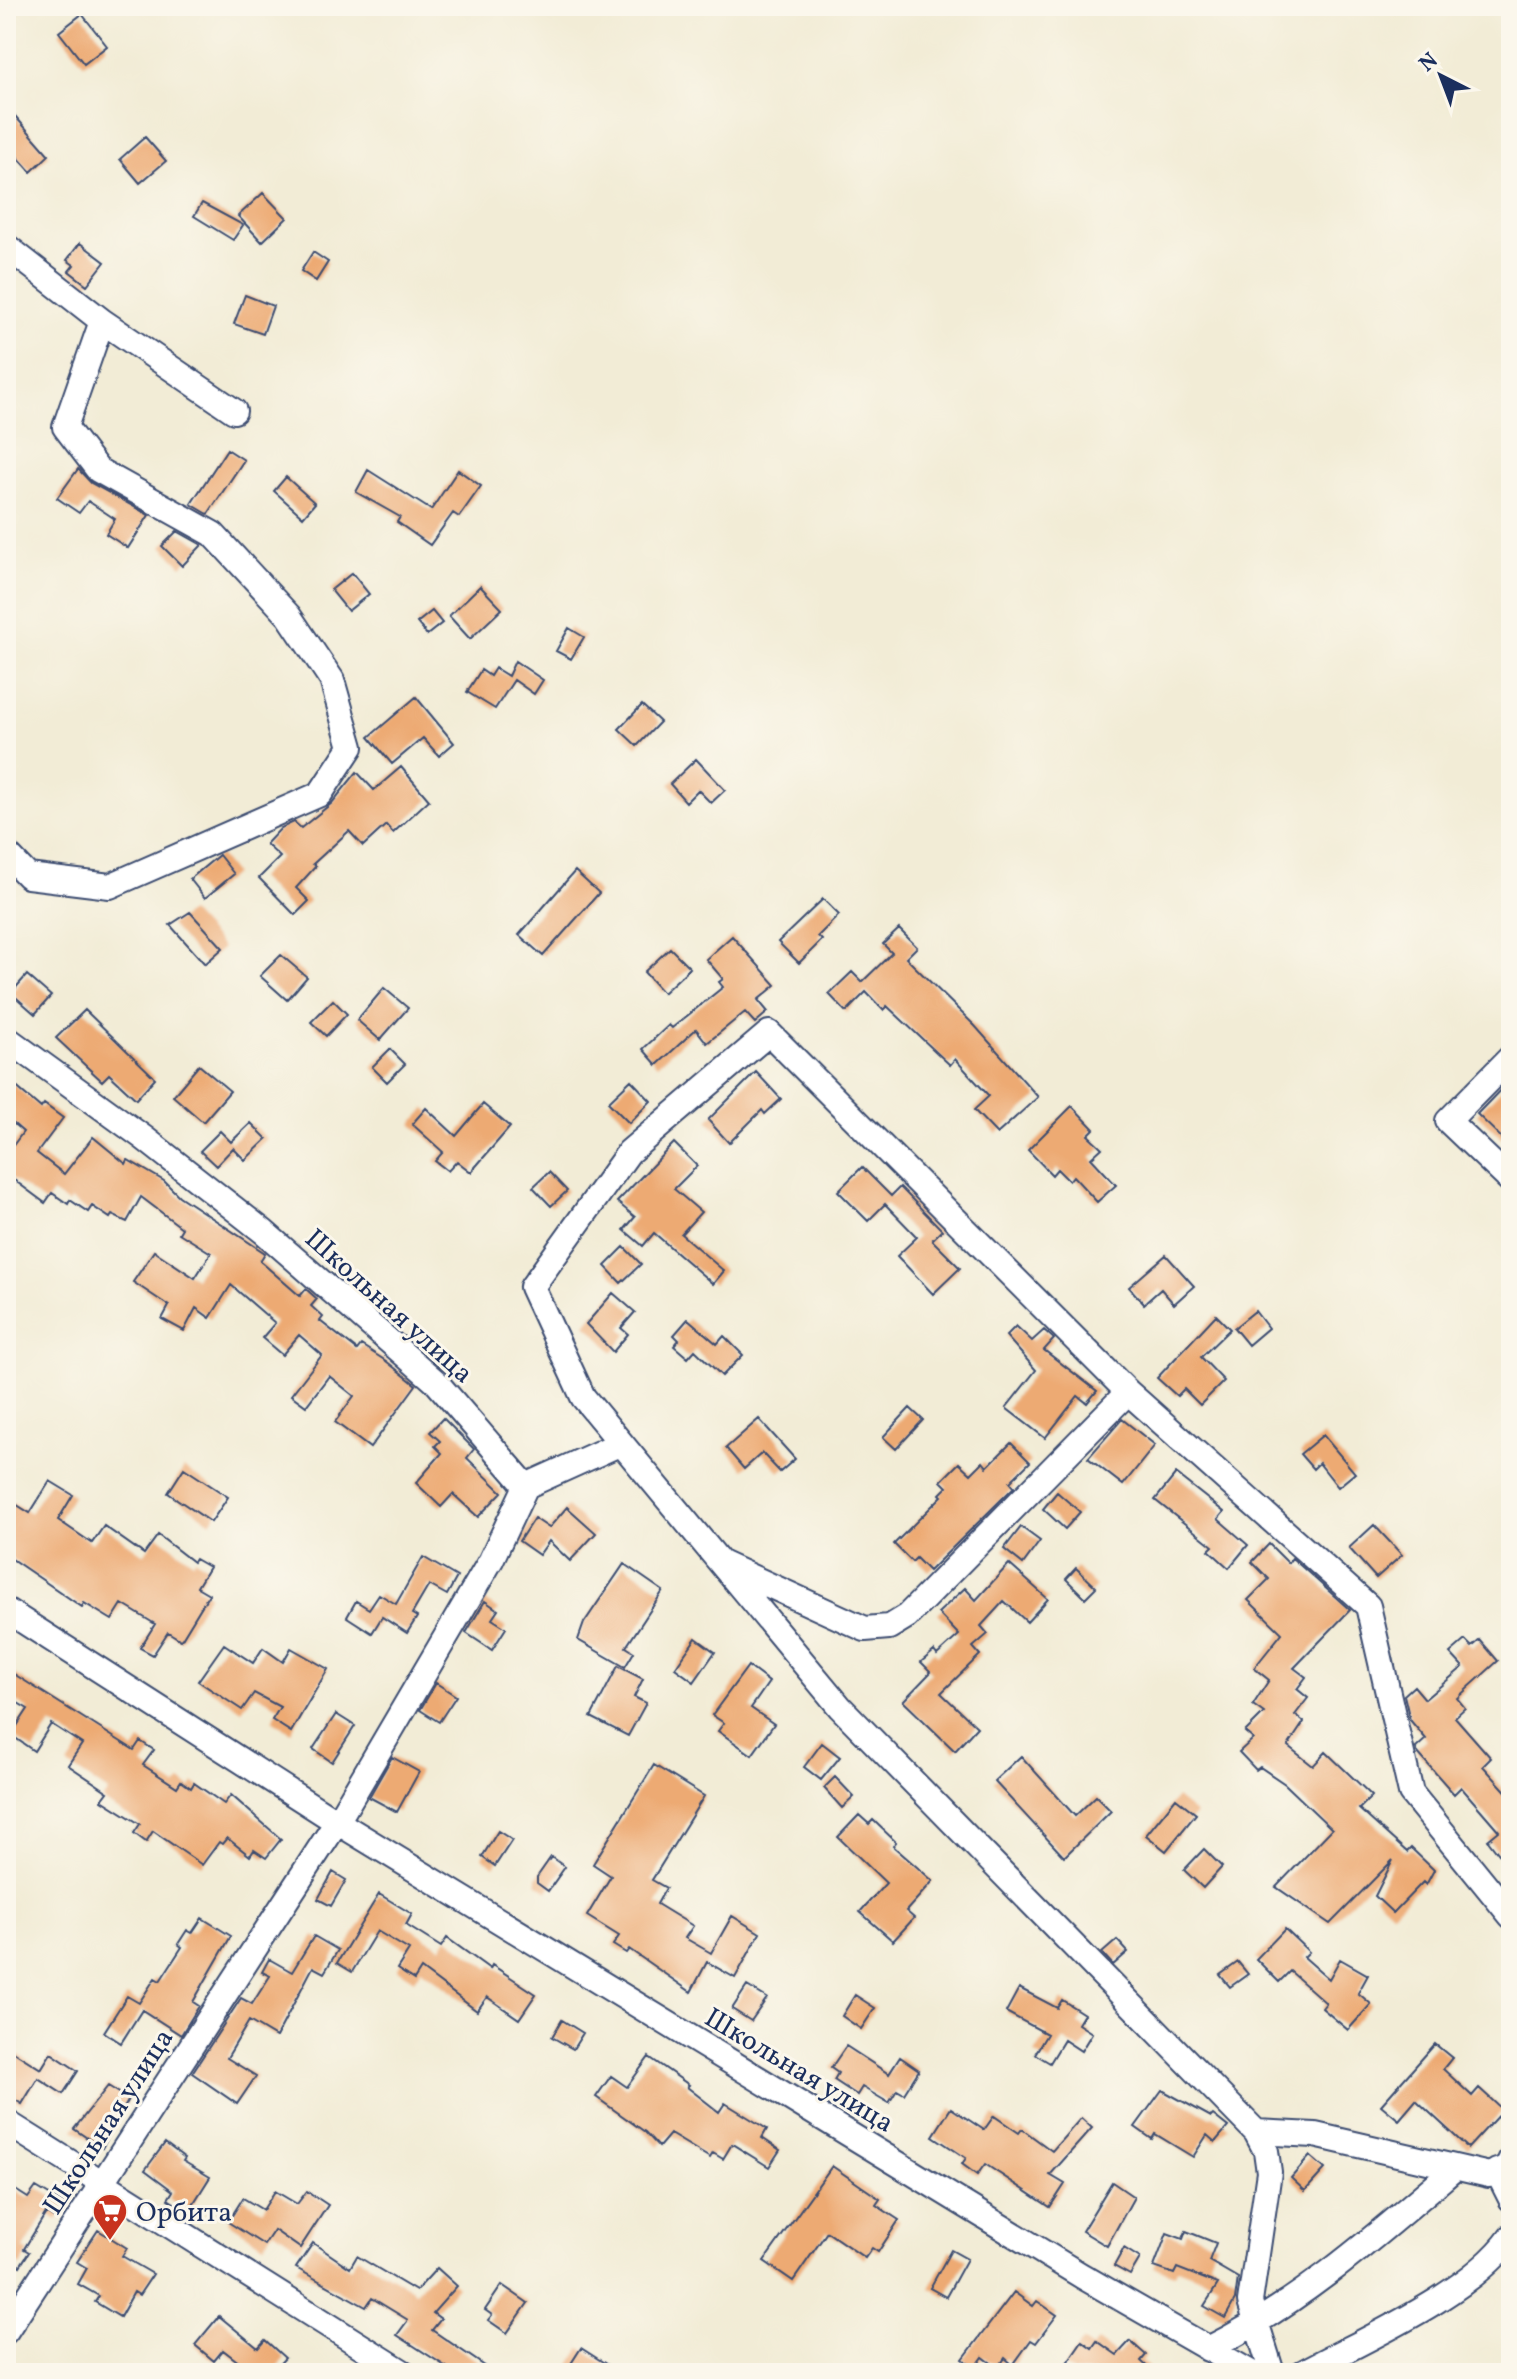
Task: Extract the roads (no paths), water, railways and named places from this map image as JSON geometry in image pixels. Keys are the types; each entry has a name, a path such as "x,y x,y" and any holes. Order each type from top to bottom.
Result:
{"street":[{"path":"6,246 102,321 234,411"},
{"path":"6,853 28,876 110,886 320,794 351,747 332,680 289,616 213,534 98,470 65,427 102,321"},
{"path":"1272,2373 1250,2302 1269,2172 1266,2151 1256,2132 840,1707 583,1397 532,1287 629,1152 769,1033 1128,1392 1368,1606 1411,1793 1511,1916"},
{"name":"Школьная улица","path":"6,1038 144,1138 264,1232 437,1383 526,1486 491,1560 337,1822 6,2331"},
{"path":"1511,1057 1448,1121 1511,1181"},
{"path":"718,1561 865,1629 889,1627 907,1616 1128,1392"},
{"path":"526,1486 619,1444"},
{"name":"Школьная улица","path":"6,1610 337,1822 1242,2368"},
{"path":"6,2122 404,2373"},
{"path":"1256,2132 1315,2135 1489,2175 1504,2165 1511,2199"},
{"path":"1208,2349 1257,2325 1383,2231 1455,2168"},
{"path":"1302,2373 1444,2294 1493,2258 1511,2237"}],"place":[{"name":"Орбита","path":"110,2242"}]}
